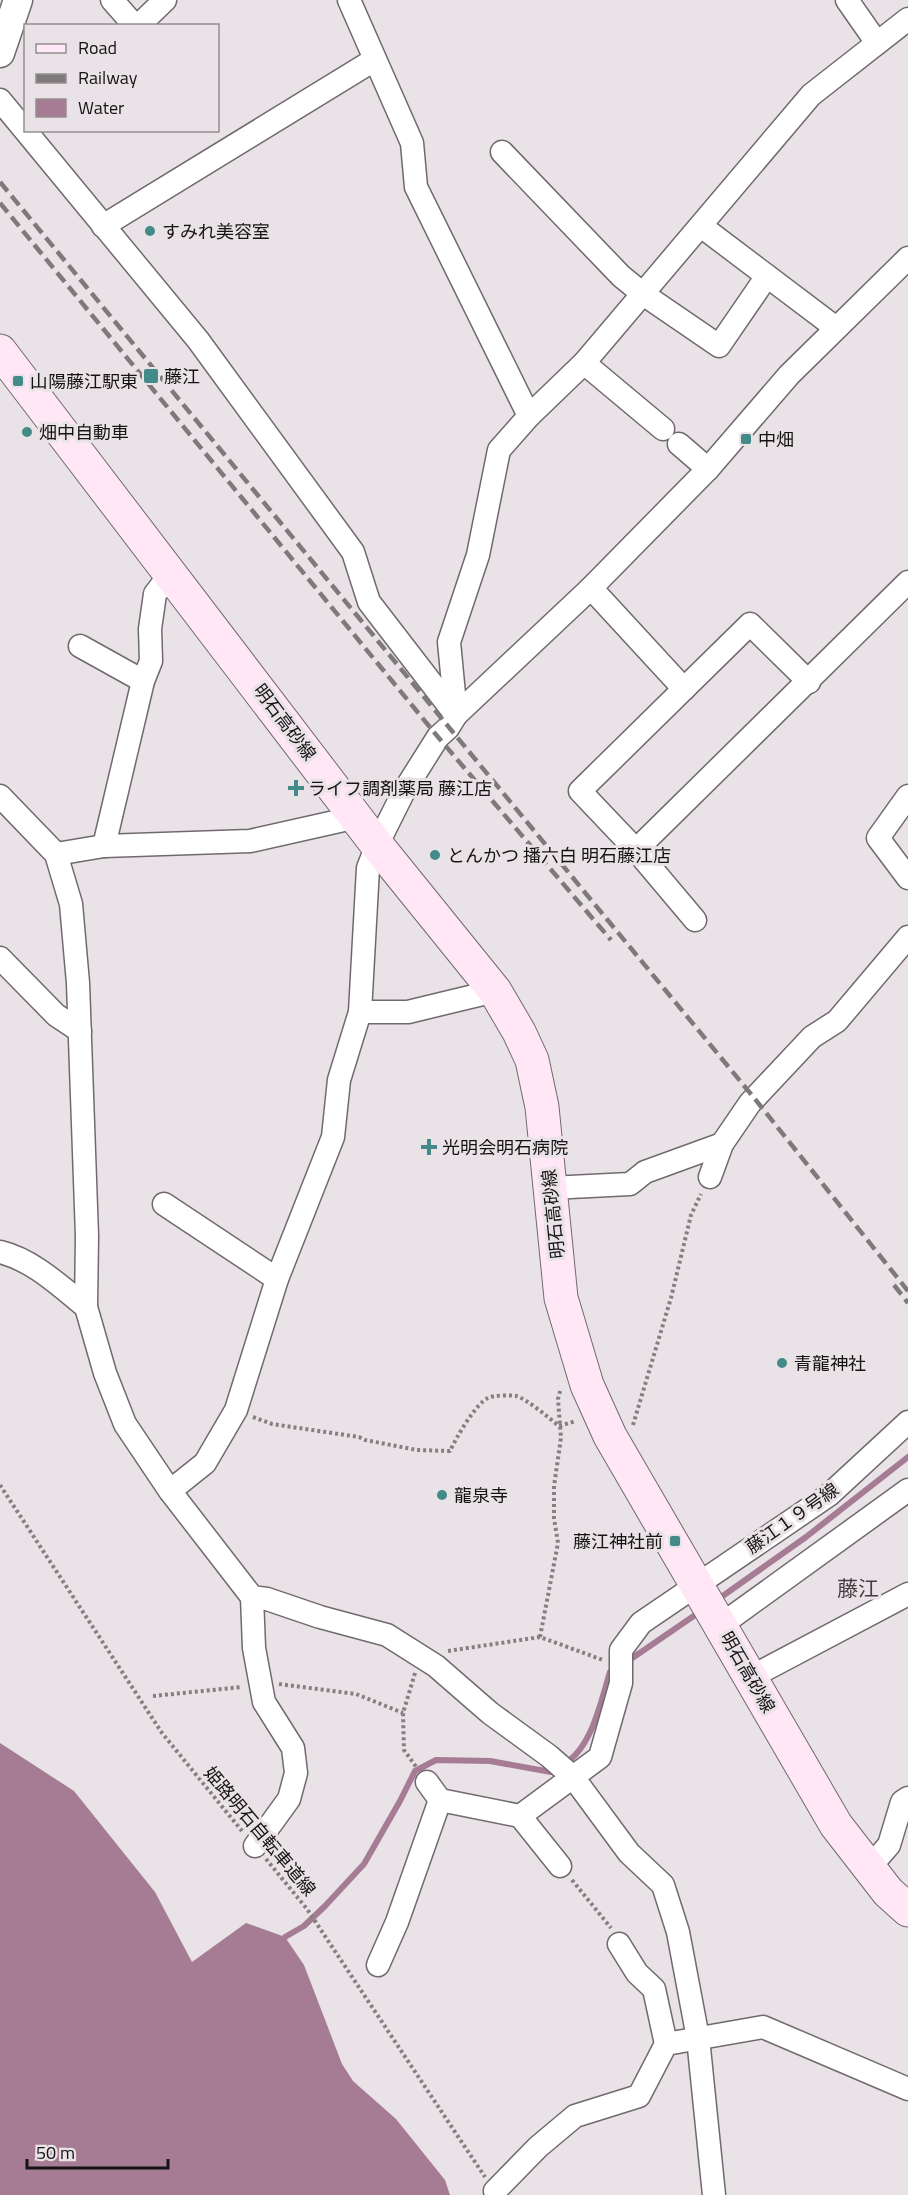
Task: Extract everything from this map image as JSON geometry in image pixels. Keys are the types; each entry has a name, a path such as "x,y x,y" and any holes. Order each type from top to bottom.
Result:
{"main road":[{"name":"明石高砂線","path":"0,351 357,817 376,845 495,991 519,1032 532,1060 542,1107 561,1298 587,1385 623,1458 836,1825 888,1892 908,1910"}],"street":[{"path":"0,53 18,0"},
{"path":"112,0 135,24"},
{"path":"139,24 165,0"},
{"path":"349,0 412,143 416,187 529,416"},
{"path":"847,0 877,43"},
{"path":"456,715 449,642 478,555 499,450 529,416 584,363 811,95 908,19"},
{"path":"103,226 374,60"},
{"path":"0,100 24,127"},
{"path":"28,132 198,340 353,552 369,602 456,715"},
{"path":"502,152 621,276 643,294 719,346 767,276"},
{"path":"701,226 836,328"},
{"path":"170,1491 205,1463 236,1410 276,1279 333,1137 339,1080 360,1012 368,868 376,845 404,791 438,737 448,728 456,715 591,588 708,469 789,375 908,258"},
{"path":"584,363 708,469"},
{"path":"104,846 143,681 151,661 150,629 155,594 171,573"},
{"path":"636,850 908,582"},
{"path":"591,588 684,689"},
{"path":"695,920 636,850 580,791 750,624 808,682"},
{"path":"80,646 143,681"},
{"path":"0,796 56,854 71,904 80,1031 87,1236 86,1307 105,1373 125,1424 170,1491 252,1598 254,1648 264,1702 293,1748 296,1773 289,1799 255,1846"},
{"path":"908,796 878,838 908,878"},
{"path":"56,854 104,846 250,841 357,817"},
{"path":"710,1177 722,1144 750,1103 812,1037 837,1021 908,937"},
{"path":"0,958 56,1015 80,1031"},
{"path":"360,1012 408,1012 495,991"},
{"path":"550,1188 630,1184 645,1172 722,1144"},
{"path":"164,1204 276,1279"},
{"path":"0,1252 18,1257 61,1286 86,1307"},
{"name":"藤江１９号線","path":"709,1605 908,1422"},
{"path":"520,1816 600,1757 621,1683 621,1650 641,1623 709,1605 908,1490"},
{"path":"751,1677 908,1594"},
{"path":"252,1598 267,1599 320,1617 387,1635 436,1666 490,1713 549,1756 573,1777 629,1853 663,1886 678,1932 698,2038 714,2195"},
{"path":"378,1965 397,1922 433,1791 520,1816 560,1866"},
{"path":"870,1869 889,1845 902,1802 908,1798"},
{"path":"495,2191 538,2147 575,2116 639,2096 666,2044 654,1989 637,1973 620,1944"},
{"path":"666,2044 763,2026 908,2090"}],"path":[{"path":"623,1458 671,1298 691,1215 710,1177"},
{"path":"540,1637 558,1544 554,1518 554,1486 561,1438 558,1399 562,1382 580,1362"},
{"path":"236,1410 272,1424 358,1437 417,1450 450,1451 459,1432 484,1401 490,1397 516,1396 559,1426"},
{"path":"559,1426 600,1413"},
{"name":"姫路明石自転車道線","path":"0,1485 162,1733 307,1909 495,2191"},
{"path":"404,1750 403,1713 420,1656 540,1637 606,1661 621,1657"},
{"path":"153,1696 281,1684 356,1694 403,1713"},
{"path":"560,1866 608,1924 620,1944"}],"water":[{"path":"0,1743 74,1791 155,1892 192,1962 246,1923 285,1937 304,1965 342,2064 353,2081 396,2119 445,2180 450,2195 0,2195"}],"waterway":[{"path":"717,1600 806,1537 908,1457"},
{"path":"628,1661 701,1611"},
{"path":"564,1764 574,1757 588,1736 599,1710 610,1672 614,1670"},
{"path":"285,1937 304,1926 364,1864 415,1771 436,1760 490,1761 551,1772 556,1769"}],"railway":[{"path":"0,182 755,1099 908,1291"},
{"path":"0,203 438,737 611,940"},
{"path":"894,1285 908,1303"}],"place":[{"name":"すみれ美容室","path":"150,231"},
{"name":"藤江","path":"151,376"},
{"name":"山陽藤江駅東","path":"18,381"},
{"name":"畑中自動車","path":"27,432"},
{"name":"中畑","path":"746,439"},
{"name":"ライフ調剤薬局 藤江店","path":"296,788"},
{"name":"とんかつ 播六白 明石藤江店","path":"435,855"},
{"name":"光明会明石病院","path":"429,1147"},
{"name":"青龍神社","path":"782,1363"},
{"name":"龍泉寺","path":"442,1495"},
{"name":"藤江神社前","path":"675,1541"}],"district":[{"name":"藤江","path":"858,1588"}]}
